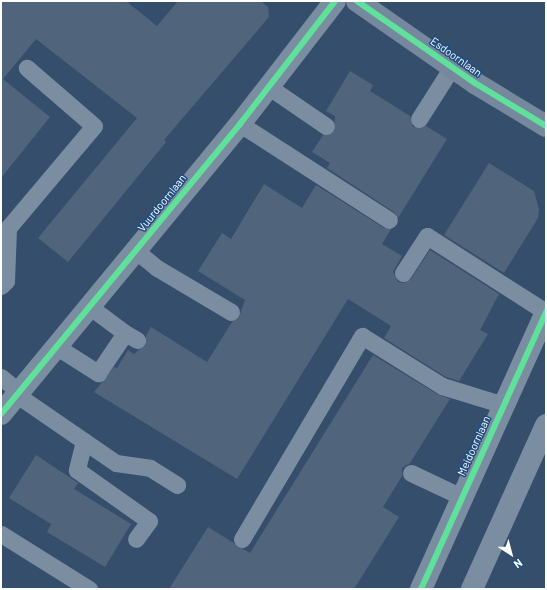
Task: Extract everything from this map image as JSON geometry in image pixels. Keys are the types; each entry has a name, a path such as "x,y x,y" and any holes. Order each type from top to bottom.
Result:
{"street":[{"name":"Vuurdoornlaan","path":"1,414 240,124 335,1"},
{"name":"Esdoornlaan","path":"357,1 452,67 546,126"},
{"name":"Meidoornlaan","path":"421,589 546,312"},
{"path":"472,589 546,424"}],"lane":[{"path":"419,119 452,67"},
{"path":"1,286 6,281 8,228 94,126 27,68"},
{"path":"269,87 326,126"},
{"path":"240,124 389,220"},
{"path":"403,273 427,236 546,312"},
{"path":"136,250 157,268 230,312"},
{"path":"57,347 98,373 131,336 90,307"},
{"path":"242,539 362,336 442,386 504,405"},
{"path":"1,377 18,394 116,463 150,468 177,485"},
{"path":"84,441 77,470 149,521 136,540"},
{"path":"411,473 462,497"},
{"path":"1,534 89,589"}],"building":[{"path":"1,1 126,1 157,26 178,1 261,1 268,7 269,17 164,140 166,142 68,262 38,238 137,118 36,39 3,79 50,117 1,178"},
{"path":"350,71 373,85 370,91 410,116 413,127 426,126 447,139 398,218 394,212 327,168 330,163 312,152 323,135 334,131 335,116 326,111"},
{"path":"489,163 534,191 539,209 538,218 504,273 444,235"},
{"path":"264,184 302,208 316,185 384,228 391,229 382,244 402,256 393,272 398,282 403,283 411,279 430,250 499,294 480,330 488,334 459,381 446,377 384,338 391,326 348,299 237,479 94,392 114,367 117,368 128,350 134,354 145,345 146,336 151,327 207,362 232,322 239,317 245,300 198,271 222,233 231,239"},
{"path":"373,355 437,394 450,399 410,463 402,468 402,476 383,507 399,517 354,589 169,589 208,527 250,553"},
{"path":"36,455 78,483 74,489 131,524 105,567 47,532 51,524 9,498"}],"cycle path":[{"path":"1,414 240,124 335,1"},
{"path":"357,1 475,83 546,126"},
{"path":"421,589 546,312"}]}
